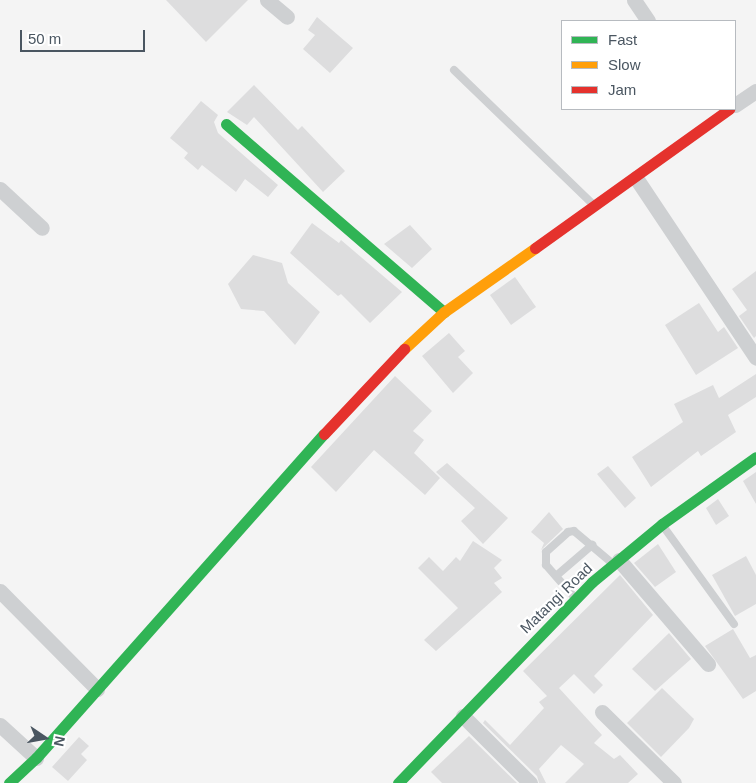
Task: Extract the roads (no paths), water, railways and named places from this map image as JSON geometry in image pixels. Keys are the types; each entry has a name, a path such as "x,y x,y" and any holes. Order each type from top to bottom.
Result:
{"street":[{"path":"266,0 287,16"},
{"path":"634,0 647,20"},
{"path":"736,104 756,91"},
{"path":"9,783 36,758 365,388 444,312 636,178 709,114 725,110"},
{"path":"226,124 444,312"},
{"path":"636,178 756,358"},
{"path":"0,189 42,228"},
{"name":"Matangi Road","path":"398,783 575,599 662,524 756,457"},
{"path":"616,562 708,664"},
{"path":"0,590 97,689"},
{"path":"602,712 674,783"},
{"path":"463,716 530,783"},
{"path":"0,725 36,758"}],"lane":[{"path":"454,70 596,206"},
{"path":"662,524 734,624"},
{"path":"575,599 544,558 568,532 578,533 616,562"},
{"path":"556,576 592,545"}]}
